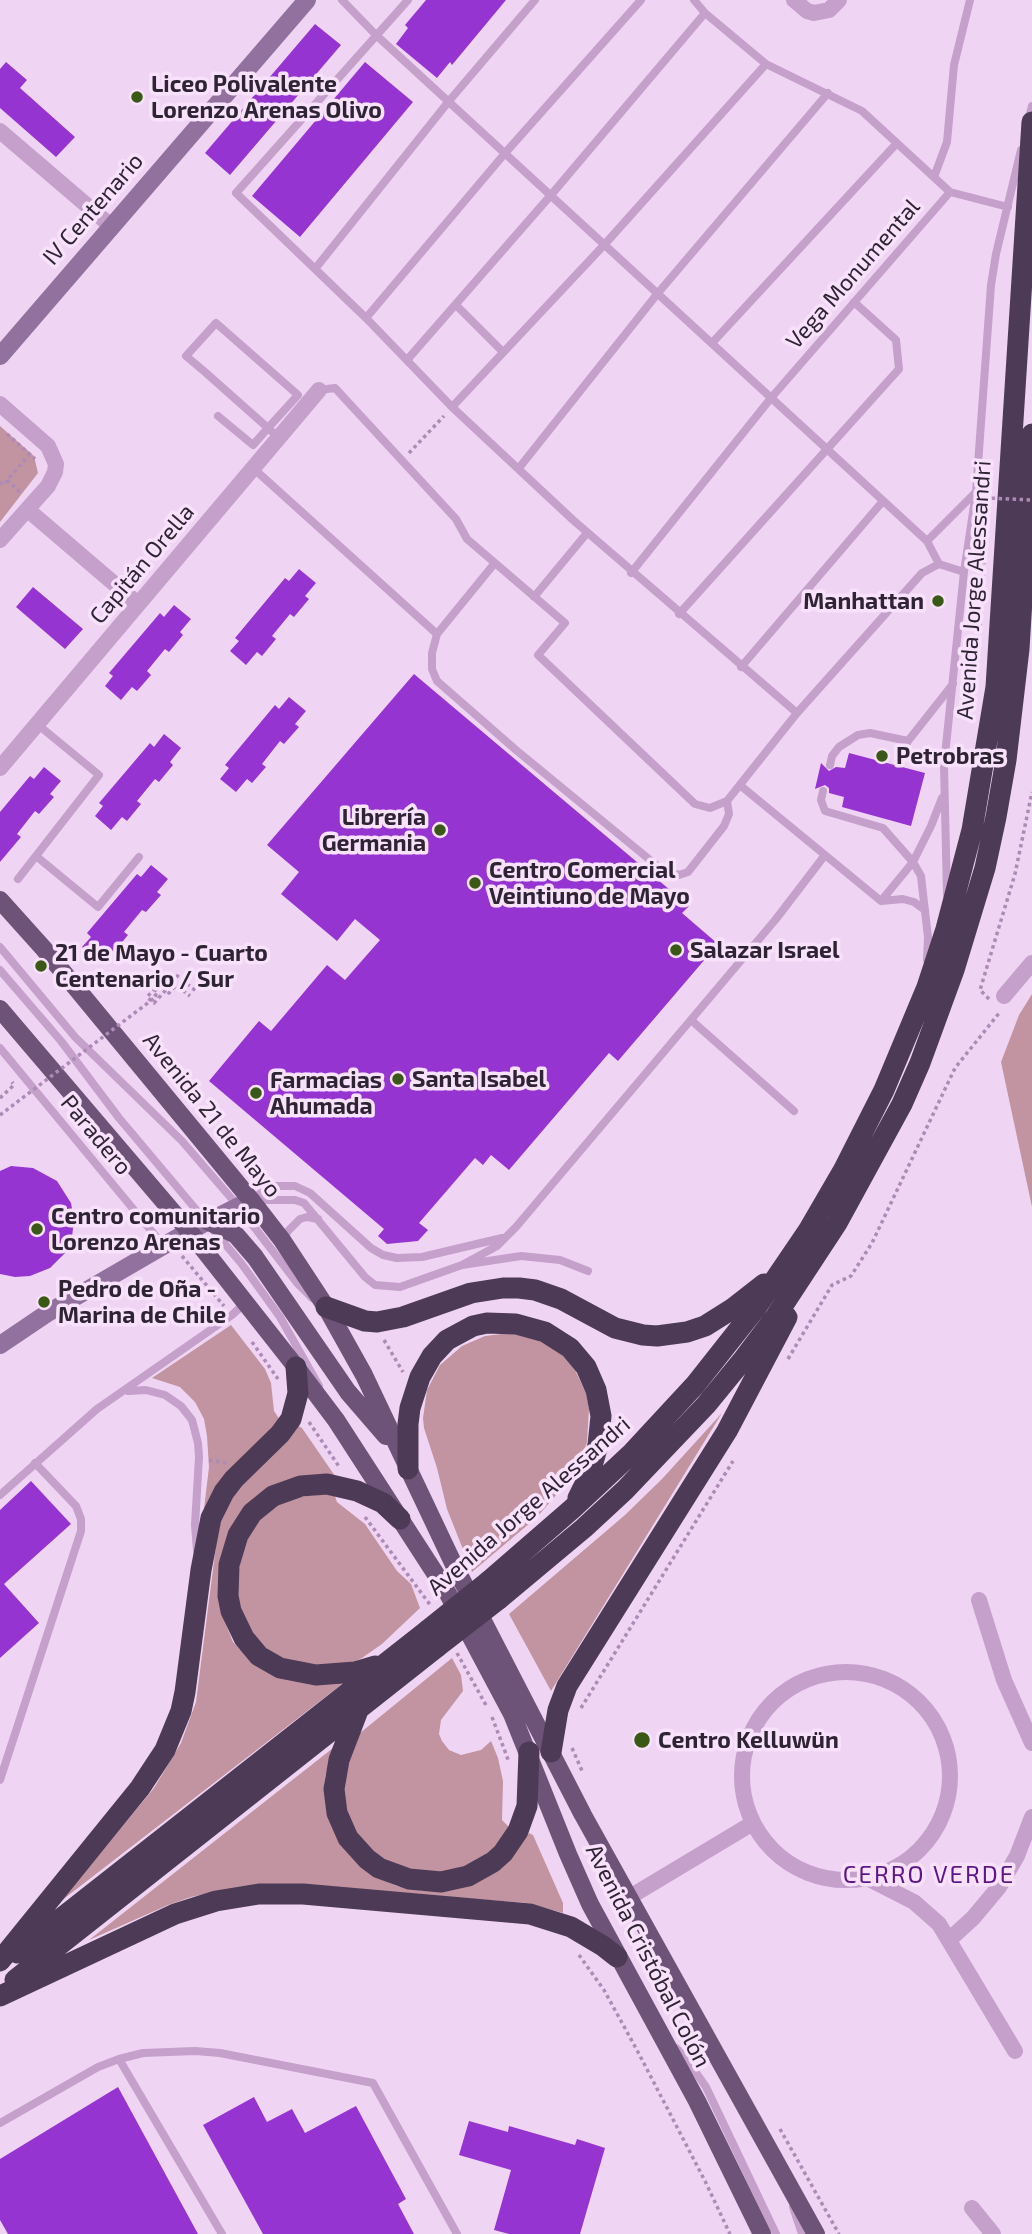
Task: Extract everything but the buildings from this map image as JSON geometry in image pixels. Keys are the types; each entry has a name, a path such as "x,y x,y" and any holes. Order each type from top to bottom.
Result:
{"highway":[{"name":"Avenida Jorge Alessandri","path":"494,1590 572,1509 632,1453 733,1339 784,1267 858,1143 906,1039 926,987 946,929 980,792 997,676 1032,122"},
{"name":"Avenida Jorge Alessandri","path":"0,1994 360,1708 439,1635 494,1590 584,1528 666,1448 742,1361 808,1269 860,1184 902,1104 954,970 981,881 996,817 1014,704 1032,434"},
{"path":"326,1307 365,1321 377,1322 403,1317 471,1293 519,1288 535,1290 561,1299 602,1323 628,1333 672,1335 687,1332 719,1318 784,1267"},
{"path":"551,1752 558,1710 567,1686 739,1410 775,1343 808,1269"},
{"path":"408,1469 408,1424 414,1392 437,1350 459,1332 473,1326 501,1322 531,1327 551,1335 570,1348 592,1378 601,1416 595,1459 572,1509"},
{"path":"0,1961 140,1788 165,1750 186,1692 201,1570 211,1518 225,1492 245,1467 280,1434 293,1413 298,1393 296,1367"},
{"path":"387,1661 364,1670 335,1675 289,1671 269,1663 251,1648 236,1625 227,1581 230,1558 238,1535 252,1513 273,1496 286,1490 315,1484 342,1486 383,1503 400,1519"},
{"name":"Avenida Jorge Alessandri","path":"0,1966 387,1661 439,1635"},
{"path":"360,1708 350,1726 339,1760 334,1789 337,1813 348,1838 367,1859 379,1868 409,1879 425,1882 455,1880 481,1869 503,1853 518,1831 527,1806 529,1752"},
{"path":"0,1994 175,1914 238,1896 281,1893 509,1910 540,1916 571,1927 603,1945 617,1957"}],"main road":[{"name":"Avenida 21 de Mayo","path":"0,900 44,949 245,1203 282,1240 326,1307 369,1385 454,1565 494,1639"},
{"path":"0,1009 246,1302 336,1420 400,1519"},
{"path":"207,1222 236,1236 256,1257 348,1392 398,1449"},
{"name":"Avenida Cristóbal Colón","path":"400,1519 464,1620 512,1714 568,1854 617,1957 696,2101 762,2234"},
{"name":"Avenida Cristóbal Colón","path":"494,1639 628,1898 817,2234"}],"street":[{"name":"IV Centenario","path":"0,356 307,0"},
{"path":"794,0 807,11 814,13 829,10 839,0"},
{"path":"0,131 111,226"},
{"name":"Capitán Orella","path":"0,768 253,468 274,433 319,390"},
{"path":"0,404 48,446 56,464 52,479 0,540"},
{"path":"28,504 138,604"},
{"path":"999,1003 1032,963"},
{"path":"0,1345 46,1314 189,1231 245,1203"},
{"path":"979,1600 1004,1680 1032,1743"},
{"path":"838,1672 856,1672 892,1682 915,1698 933,1718 948,1752 950,1789 939,1824 916,1853 885,1872 867,1878 833,1879 801,1869 773,1850 753,1823 743,1787 745,1751 751,1734 772,1703 786,1691 802,1682 838,1672"},
{"path":"949,1940 974,1918 999,1887 1017,1856 1032,1817"},
{"path":"628,1898 753,1823"},
{"path":"867,1878 925,1910 939,1924 1014,2051"},
{"path":"972,2208 993,2234"}],"lane":[{"path":"342,0 376,35 927,541 939,564 964,572"},
{"path":"408,0 236,192 366,318 452,407 587,533 797,713"},
{"path":"316,269 449,101 535,0"},
{"path":"366,318 506,152 641,0"},
{"name":"Vega Monumental","path":"631,573 771,398 950,192 862,111 766,64 705,13 694,0"},
{"name":"Vega Monumental","path":"934,177 947,142 954,65 970,0"},
{"path":"407,360 705,13"},
{"path":"452,407 605,244 766,64"},
{"path":"519,468 658,293 828,93"},
{"path":"946,929 944,765 964,572 976,492 991,285 1032,106"},
{"path":"712,343 897,143"},
{"path":"950,192 1008,207"},
{"path":"679,614 899,369 896,340 854,302"},
{"path":"456,305 503,352"},
{"path":"218,416 253,445 274,433 298,395 216,323 186,356 274,433"},
{"path":"319,390 335,388 456,519 467,539 565,623 538,655 695,804 710,808 727,801 797,713 922,573 939,564"},
{"path":"253,468 437,634"},
{"path":"927,541 976,492"},
{"path":"741,667 883,501"},
{"path":"534,597 587,533"},
{"path":"494,564 437,634 432,653 432,669 438,681 516,750 661,869 679,875 688,872 724,826 729,814 727,801"},
{"path":"902,752 953,684"},
{"path":"18,879 99,775 37,724"},
{"path":"830,765 832,756 839,747 858,735 870,733 908,741"},
{"path":"741,786 881,901 903,899 914,902 925,910"},
{"path":"823,791 821,800 825,811 883,828 913,862 921,876 928,937 926,987"},
{"path":"881,901 913,862 932,826 944,792"},
{"path":"36,856 98,908 139,857"},
{"path":"245,1203 295,1200 304,1203 365,1277 375,1285 400,1287 462,1265 497,1246 691,1020 825,856"},
{"path":"0,947 75,1037 245,1203 298,1284 326,1307"},
{"path":"0,970 61,1041 119,1118 241,1263 281,1317 336,1420"},
{"path":"691,1020 794,1111"},
{"name":"Paradero","path":"0,1048 167,1244"},
{"path":"245,1203 271,1186 295,1186 310,1193 371,1248 383,1255 397,1258 422,1257 505,1238"},
{"path":"282,1240 300,1219 319,1219"},
{"path":"462,1265 508,1257 533,1256 560,1260 587,1272"},
{"path":"0,1495 77,1426 232,1315 246,1302"},
{"path":"125,1391 146,1390 165,1395 181,1406 192,1420 199,1450 195,1538 201,1570"},
{"path":"0,1780 81,1531 81,1519 76,1506 35,1463"},
{"path":"656,2029 688,2061 706,2087 776,2234"},
{"path":"0,2123 98,2067 143,2053 207,2052 373,2083 457,2234"},
{"path":"119,2059 222,2234"},
{"path":"782,2173 802,2234"}],"path":[{"path":"402,460 452,407"},
{"path":"0,428 39,463"},
{"path":"0,482 3,485 29,454"},
{"path":"7,480 28,504"},
{"path":"976,683 988,498 1032,500"},
{"path":"786,1363 832,1286 851,1276 872,1243 955,1068 999,1003 980,990 1015,874 1032,792"},
{"path":"176,975 195,991"},
{"path":"0,1115 157,996 153,993 159,986 165,991 154,1003 147,997 159,984 169,993 176,985 190,996"},
{"path":"0,1098 14,1084 7,1077"},
{"path":"15,1080 30,1100 36,1102 42,1099"},
{"path":"167,1244 232,1315 272,1370 280,1387"},
{"path":"377,1322 383,1338 414,1392"},
{"path":"293,1413 313,1426 341,1469 342,1486"},
{"path":"576,1715 737,1452"},
{"path":"359,1512 415,1582 439,1635 491,1713 512,1771"},
{"path":"572,1738 572,1750 585,1778"},
{"path":"571,1927 568,1942 610,2000 699,2168 730,2234"},
{"path":"778,2126 839,2234"}],"shaded area":[{"path":"0,426 34,456 38,473 0,522"},
{"path":"1032,994 1032,1207 1001,1062 1019,1015"},
{"path":"231,1325 265,1369 271,1383 274,1411 280,1420 204,1509 209,1467 204,1419 195,1402 180,1387 152,1378"},
{"path":"510,1333 535,1338 558,1350 575,1370 586,1393 589,1409 587,1442 570,1479 537,1517 472,1572 447,1509 424,1428 427,1390 440,1365 462,1346 485,1336"},
{"path":"722,1413 551,1691 509,1614 625,1515"},
{"path":"297,1425 302,1428 335,1476 262,1494 222,1615 233,1642 252,1662 346,1681 61,1901 154,1788 181,1743 196,1702 218,1530 228,1498"},
{"path":"334,1493 337,1502 365,1524 397,1571 411,1584 420,1608 382,1644 362,1658 347,1666 333,1668 293,1663 270,1652 245,1622 236,1593 241,1553 252,1529 268,1510 289,1498"},
{"path":"452,1658 461,1675 463,1691 441,1720 439,1734 449,1750 461,1755 481,1750 491,1741 503,1781 502,1820 512,1830 485,1857 461,1868 434,1874 396,1867 367,1849 346,1818 342,1782 360,1733"},
{"path":"333,1748 324,1792 376,1877 397,1886 423,1891 442,1891 473,1884 498,1871 509,1861 529,1833 533,1835 563,1903 563,1913 528,1903 299,1886 214,1892 191,1897 89,1940"}],"place":[{"name":"Liceo Polivalente Lorenzo Arenas Olivo","path":"137,97"},
{"name":"Manhattan","path":"938,601"},
{"name":"Petrobras","path":"882,756"},
{"name":"Librería Germania","path":"440,830"},
{"name":"Centro Comercial Veintiuno de Mayo","path":"475,883"},
{"name":"Salazar Israel","path":"676,950"},
{"name":"21 de Mayo - Cuarto Centenario / Sur","path":"41,966"},
{"name":"Santa Isabel","path":"398,1079"},
{"name":"Farmacias Ahumada","path":"256,1093"},
{"name":"Centro comunitario Lorenzo Arenas","path":"37,1229"},
{"name":"Pedro de Oña - Marina de Chile","path":"44,1302"},
{"name":"Centro Kelluwün","path":"642,1740"}],"district":[{"name":"CERRO VERDE","path":"929,1875"}]}
